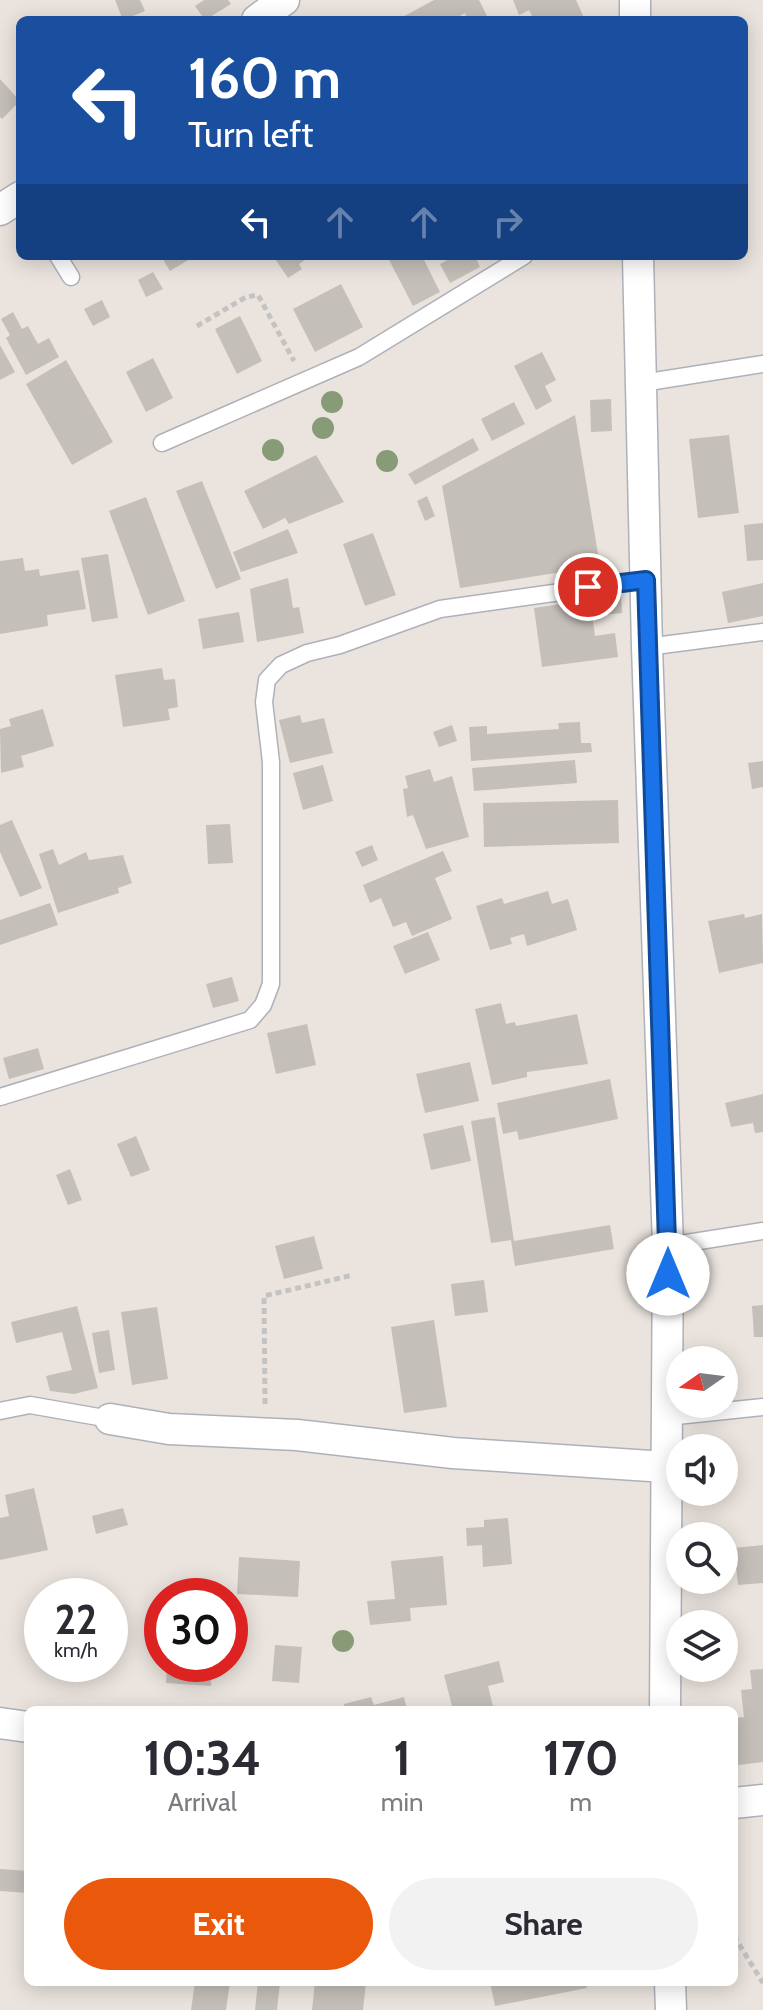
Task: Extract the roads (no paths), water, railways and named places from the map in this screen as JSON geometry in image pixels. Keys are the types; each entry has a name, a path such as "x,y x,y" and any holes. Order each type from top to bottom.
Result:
{"street":[{"path":"262,16 284,0"},
{"path":"638,260 647,647 668,1246 667,1346"},
{"path":"110,1419 169,1429 266,1433 453,1453 666,1467 665,1706"},
{"path":"0,1723 24,1726"},
{"path":"738,1803 763,1800"},
{"path":"670,1986 671,2010"}],"lane":[{"path":"60,260 71,277"},
{"path":"162,443 306,383 359,357 517,260"},
{"path":"642,383 763,364"},
{"path":"0,1097 250,1020 263,1005 271,984 271,762 264,702 267,680 281,665 307,653 340,645 440,609 646,580"},
{"path":"647,647 763,632"},
{"path":"668,1246 763,1231"},
{"path":"0,1411 30,1405 110,1419"},
{"path":"738,1410 763,1407"}]}
